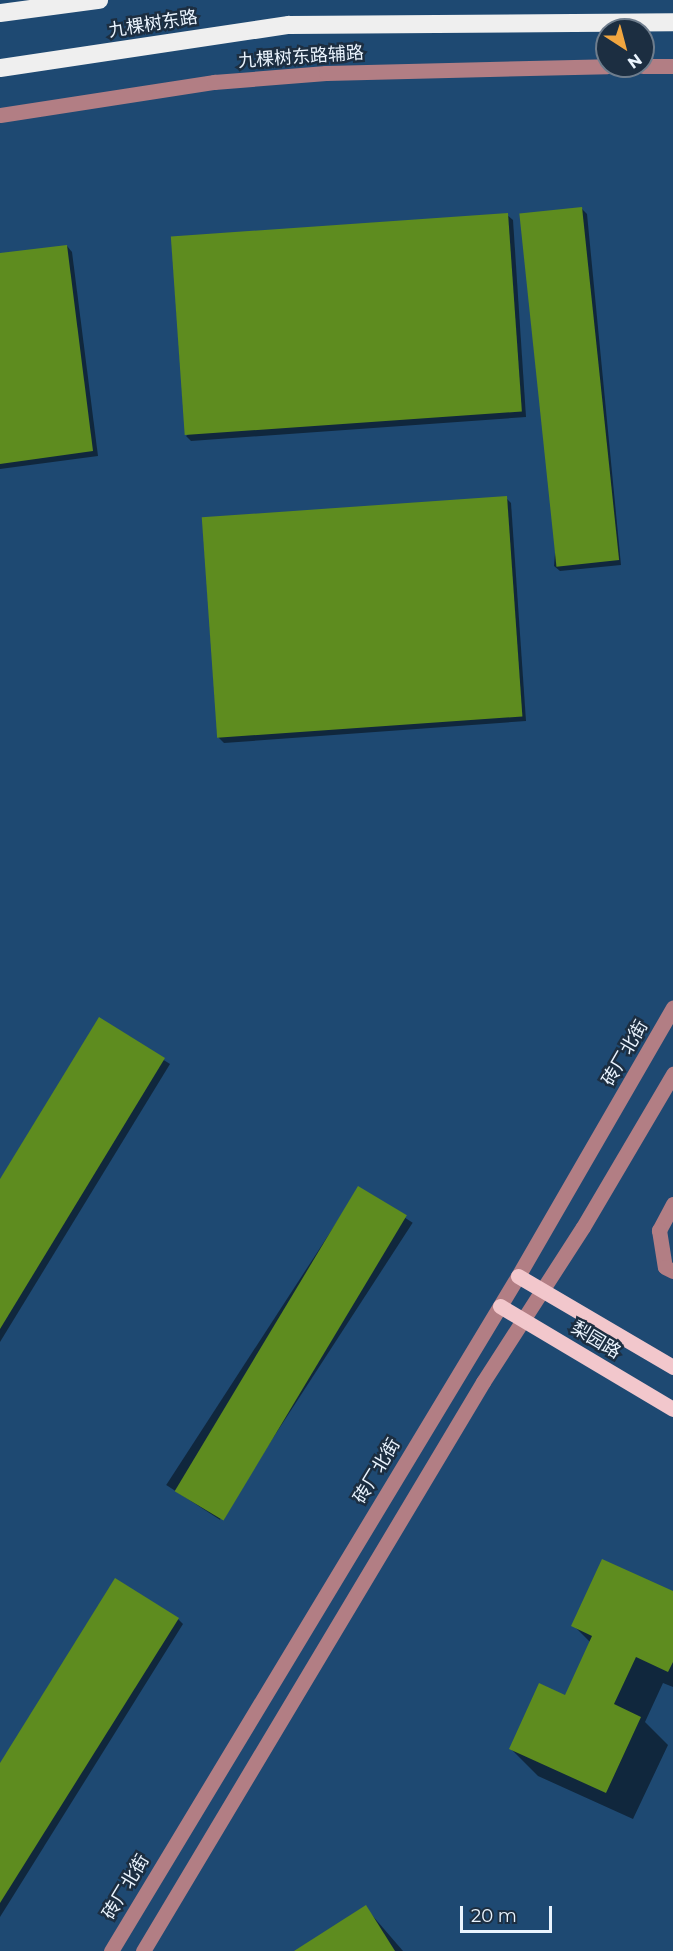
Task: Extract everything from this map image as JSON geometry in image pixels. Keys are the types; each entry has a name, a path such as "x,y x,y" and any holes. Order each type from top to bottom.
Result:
{"highway":[{"name":"九棵树东路","path":"0,12 99,0"},
{"name":"九棵树东路","path":"0,68 289,25 673,22"}],"main road":[{"name":"梨园路","path":"518,1276 673,1367"},
{"name":"梨园路","path":"500,1306 673,1409"}],"street":[{"name":"九棵树东路辅路","path":"0,115 214,82 326,73 595,66"},
{"path":"655,66 673,66"},
{"name":"砖厂北街","path":"111,1951 518,1276 673,1008"},
{"path":"143,1951 522,1319 542,1290 673,1074"},
{"path":"673,1204 659,1230 665,1267 673,1271"}],"building":[{"path":"582,207 619,560 556,567 519,214"},
{"path":"508,213 522,412 185,435 171,237"},
{"path":"67,245 93,451 0,464 0,253"},
{"path":"507,496 522,716 217,738 202,517"},
{"path":"99,1017 165,1058 0,1329 0,1179"},
{"path":"358,1186 407,1215 224,1521 175,1491"},
{"path":"602,1559 673,1591 673,1662 668,1672 636,1657 614,1704 641,1717 606,1793 509,1749 539,1683 565,1695 592,1636 571,1626"},
{"path":"115,1578 179,1618 0,1903 0,1763"},
{"path":"366,1905 395,1951 294,1951"}]}
